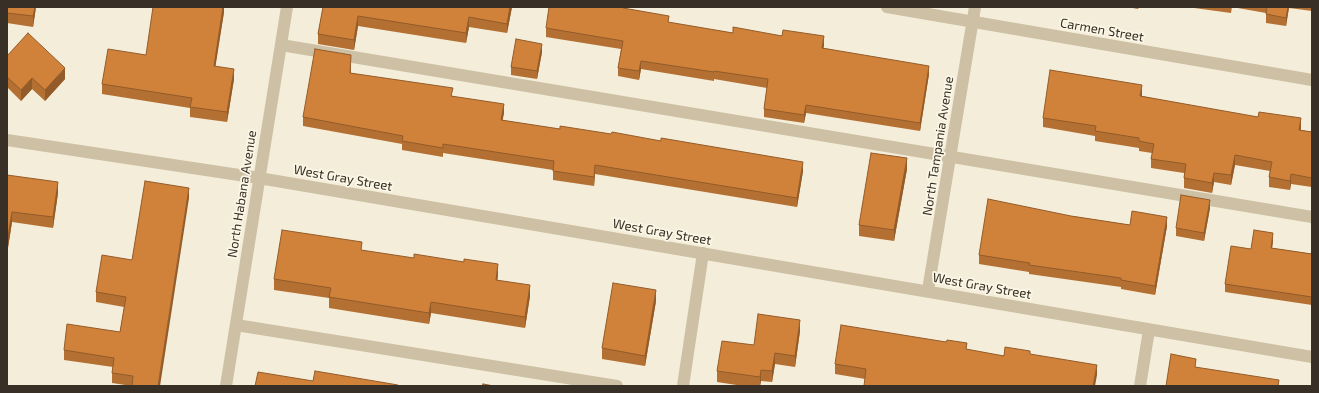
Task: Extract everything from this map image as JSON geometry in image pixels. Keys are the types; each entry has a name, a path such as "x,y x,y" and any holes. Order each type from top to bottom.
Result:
{"street":[{"name":"North Habana Avenue","path":"226,386 287,7"},
{"name":"Carmen Street","path":"887,7 1312,80"},
{"name":"North Tampania Avenue","path":"928,290 975,7"},
{"path":"280,45 1312,217"},
{"name":"West Gray Street","path":"7,140 259,178 928,290 1149,330 1312,357"},
{"path":"683,386 703,253"},
{"path":"236,325 617,386"},
{"path":"1140,386 1149,330"}],"building":[{"path":"7,7 35,7 33,16 7,13"},
{"path":"153,7 223,7 214,66 234,69 227,112 190,107 192,98 102,84 108,49 146,55"},
{"path":"323,7 510,7 507,24 469,17 466,33 358,16 354,40 318,34"},
{"path":"549,7 623,7 669,16 668,22 733,33 733,27 782,36 783,30 824,36 822,48 929,66 920,123 806,105 804,115 764,109 768,79 641,61 639,71 618,68 623,41 546,28"},
{"path":"1267,7 1288,7 1286,18 1266,14"},
{"path":"28,33 65,68 45,90 32,78 21,90 7,77 7,56"},
{"path":"516,39 542,44 537,71 511,67"},
{"path":"315,49 351,55 350,73 453,88 451,96 504,104 501,120 560,129 560,126 611,134 612,132 661,141 661,138 803,162 797,198 595,165 594,177 553,171 554,161 443,144 443,148 402,141 403,136 303,117"},
{"path":"1050,70 1142,85 1140,96 1258,117 1259,112 1301,118 1299,130 1312,132 1312,178 1291,174 1290,181 1269,177 1272,162 1235,155 1231,175 1214,173 1212,183 1184,178 1186,164 1151,159 1154,144 1139,141 1139,138 1095,131 1096,126 1043,118"},
{"path":"871,153 907,158 894,230 859,225"},
{"path":"7,175 58,182 53,217 12,212 7,243"},
{"path":"145,181 189,188 158,386 132,386 133,376 112,373 114,358 64,350 67,324 120,332 126,297 96,292 102,255 132,260"},
{"path":"1181,195 1210,200 1204,233 1176,228"},
{"path":"988,199 1071,216 1130,225 1132,211 1167,217 1155,286 1121,280 1121,278 1029,265 1030,263 979,255"},
{"path":"282,230 362,242 361,250 414,258 414,254 464,262 464,259 498,264 496,280 530,285 525,317 431,302 429,313 329,297 331,288 274,279"},
{"path":"1254,230 1273,233 1271,248 1312,254 1312,297 1225,284 1231,246 1251,249"},
{"path":"613,283 656,290 645,356 602,348"},
{"path":"758,314 800,320 795,356 775,353 772,371 761,370 760,377 717,371 722,341 754,345"},
{"path":"841,325 946,342 947,340 967,343 966,349 1004,356 1005,347 1030,351 1030,354 1097,365 1093,386 864,386 866,369 835,364"},
{"path":"1171,354 1196,359 1195,367 1279,380 1278,386 1166,386"},
{"path":"315,371 398,386 255,386 258,372 313,381"},
{"path":"483,384 494,386 482,386"}]}
